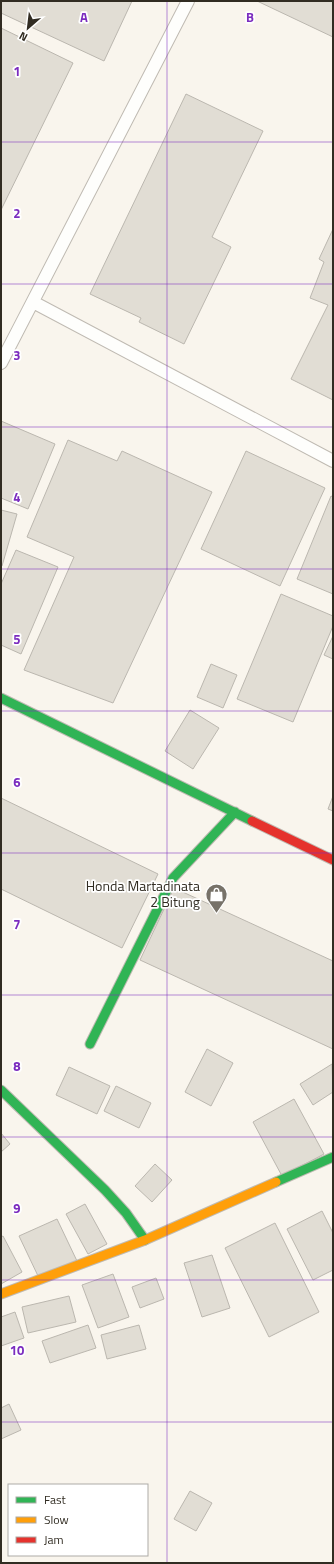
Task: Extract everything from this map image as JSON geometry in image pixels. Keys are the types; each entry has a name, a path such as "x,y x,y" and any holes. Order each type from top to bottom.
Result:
{"main road":[{"path":"1,698 333,860"},
{"path":"90,1044 173,878 235,812"},
{"path":"1,1090 26,1116 73,1158 120,1206 145,1240"},
{"path":"1,1294 145,1240 333,1157"}],"lane":[{"path":"1,363 188,1"},
{"path":"33,302 333,460"}],"building":[{"path":"1,1 132,1 104,61 1,13"},
{"path":"257,1 333,1 333,37"},
{"path":"1,28 73,63 1,210"},
{"path":"186,94 263,131 212,237 231,247 184,344 139,322 141,318 90,294"},
{"path":"333,229 333,400 291,379 328,305 310,298 324,262 319,259"},
{"path":"1,421 55,444 28,509 1,498"},
{"path":"68,440 117,461 122,451 212,492 113,703 24,670 74,557 27,537"},
{"path":"246,451 325,488 280,586 201,549"},
{"path":"331,496 333,497 333,594 297,579"},
{"path":"1,510 17,514 2,566 1,566"},
{"path":"16,550 58,567 21,654 1,645 1,584"},
{"path":"281,594 333,616 333,626 293,722 237,699"},
{"path":"333,636 333,659 324,655"},
{"path":"211,664 237,675 223,708 197,697"},
{"path":"190,710 219,728 193,769 165,751"},
{"path":"333,796 333,811 328,809"},
{"path":"1,798 158,874 122,948 1,889"},
{"path":"174,888 333,961 333,1049 140,960"},
{"path":"207,1049 233,1063 211,1106 185,1092"},
{"path":"332,1064 333,1092 313,1105 300,1084"},
{"path":"69,1067 110,1086 97,1114 56,1095"},
{"path":"116,1086 151,1103 139,1128 104,1111"},
{"path":"294,1099 324,1154 282,1176 253,1122"},
{"path":"1,1133 10,1144 1,1152"},
{"path":"155,1164 172,1180 152,1202 135,1186"},
{"path":"85,1204 107,1244 88,1254 66,1214"},
{"path":"322,1211 333,1233 333,1270 313,1280 287,1229"},
{"path":"57,1219 77,1261 39,1278 19,1236"},
{"path":"275,1223 319,1312 269,1337 225,1248"},
{"path":"3,1236 22,1272 1,1284 1,1237"},
{"path":"212,1255 230,1308 202,1317 184,1263"},
{"path":"113,1274 129,1317 98,1328 82,1285"},
{"path":"156,1278 164,1299 140,1308 132,1287"},
{"path":"69,1296 76,1322 28,1333 22,1307"},
{"path":"15,1312 24,1338 1,1346 1,1317"},
{"path":"88,1325 96,1348 50,1363 42,1341"},
{"path":"139,1325 146,1349 107,1359 101,1335"},
{"path":"9,1404 21,1430 1,1439 1,1408"},
{"path":"190,1491 212,1503 196,1531 174,1519"}],"traffic: fast":[{"path":"1,698 252,821"},
{"path":"90,1044 173,878 235,812"},
{"path":"1,1090 105,1190 126,1213 145,1240"},
{"path":"276,1182 333,1157"}],"traffic: slow":[{"path":"1,1294 145,1240 276,1182"}],"traffic: jam":[{"path":"252,821 333,860"}],"place":[{"name":"Honda Martadinata 2 Bitung","path":"216,914"}]}
